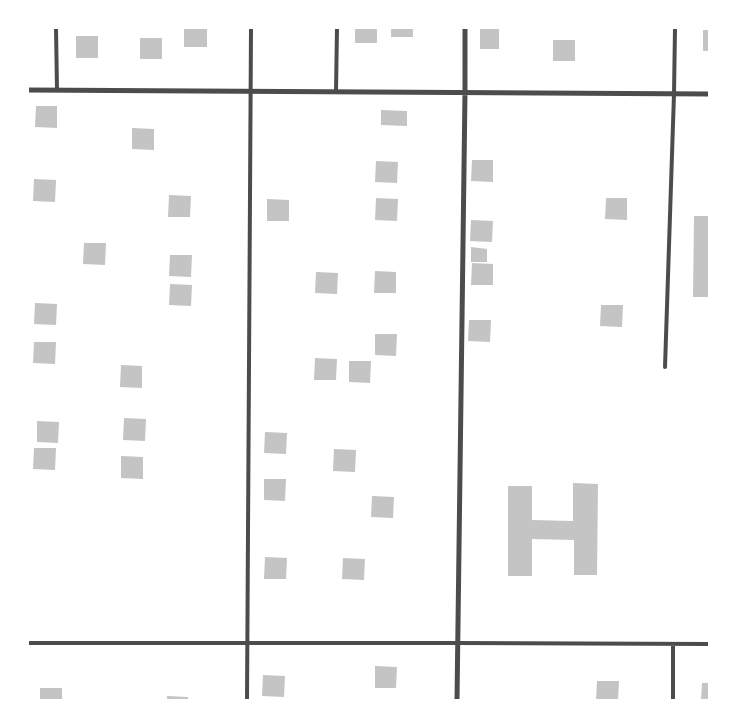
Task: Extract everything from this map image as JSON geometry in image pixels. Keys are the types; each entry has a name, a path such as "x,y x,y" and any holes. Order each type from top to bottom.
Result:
{"street":[{"path":"457,700 465,28"},
{"path":"28,90 710,94"}],"lane":[{"path":"56,28 57,90"},
{"path":"247,700 251,28"},
{"path":"336,91 337,28"},
{"path":"665,367 674,94 674,28"},
{"path":"28,643 458,642 710,644"},
{"path":"673,644 673,700"}],"building":[{"path":"184,28 207,28 207,47 184,47"},
{"path":"355,28 377,28 377,43 355,43"},
{"path":"391,28 413,28 413,37 391,37"},
{"path":"480,28 499,28 499,49 480,49"},
{"path":"703,30 710,30 710,51 703,51"},
{"path":"76,36 98,36 98,58 76,58"},
{"path":"140,38 162,38 162,59 140,59"},
{"path":"553,40 575,40 575,61 553,61"},
{"path":"36,106 57,106 57,128 35,127"},
{"path":"381,110 407,111 407,126 381,125"},
{"path":"132,128 154,129 154,150 132,149"},
{"path":"472,160 493,160 493,182 471,181"},
{"path":"376,161 398,162 397,183 375,182"},
{"path":"34,179 56,180 55,202 33,201"},
{"path":"169,195 191,196 190,217 168,217"},
{"path":"376,198 398,199 397,221 375,220"},
{"path":"606,198 627,198 627,220 605,219"},
{"path":"267,199 289,200 289,221 267,221"},
{"path":"694,216 710,216 710,297 693,297"},
{"path":"471,220 493,221 492,242 470,241"},
{"path":"84,243 106,243 105,265 83,264"},
{"path":"471,247 487,249 487,262 471,262"},
{"path":"170,255 192,255 191,277 169,276"},
{"path":"472,263 493,264 493,285 471,285"},
{"path":"375,271 396,272 396,293 374,293"},
{"path":"316,272 338,273 337,294 315,293"},
{"path":"170,284 192,285 191,306 169,305"},
{"path":"35,303 57,304 56,325 34,324"},
{"path":"601,305 623,305 622,327 600,326"},
{"path":"469,320 491,320 490,342 468,341"},
{"path":"375,334 397,334 396,356 375,355"},
{"path":"34,342 56,342 55,364 33,363"},
{"path":"315,358 337,359 336,380 314,380"},
{"path":"349,361 371,361 370,383 349,382"},
{"path":"121,365 142,366 142,388 120,387"},
{"path":"124,418 146,419 145,441 123,440"},
{"path":"37,421 59,422 58,443 37,442"},
{"path":"265,432 287,433 286,454 264,453"},
{"path":"34,448 56,448 55,470 33,469"},
{"path":"334,449 356,450 355,472 333,471"},
{"path":"121,456 143,457 143,479 121,478"},
{"path":"264,479 286,479 285,501 264,500"},
{"path":"573,483 598,484 597,575 574,575 574,540 532,539 532,576 508,576 508,486 532,486 532,520 573,521"},
{"path":"372,496 394,497 393,518 371,517"},
{"path":"265,557 287,558 286,579 264,579"},
{"path":"343,558 365,559 364,580 342,579"},
{"path":"375,666 397,667 396,688 375,688"},
{"path":"263,675 285,676 284,697 262,696"},
{"path":"597,681 619,681 618,700 596,700"},
{"path":"702,683 710,683 710,700 701,700"},
{"path":"40,688 62,688 62,700 40,700"},
{"path":"167,696 188,697 188,700 167,700"}]}
